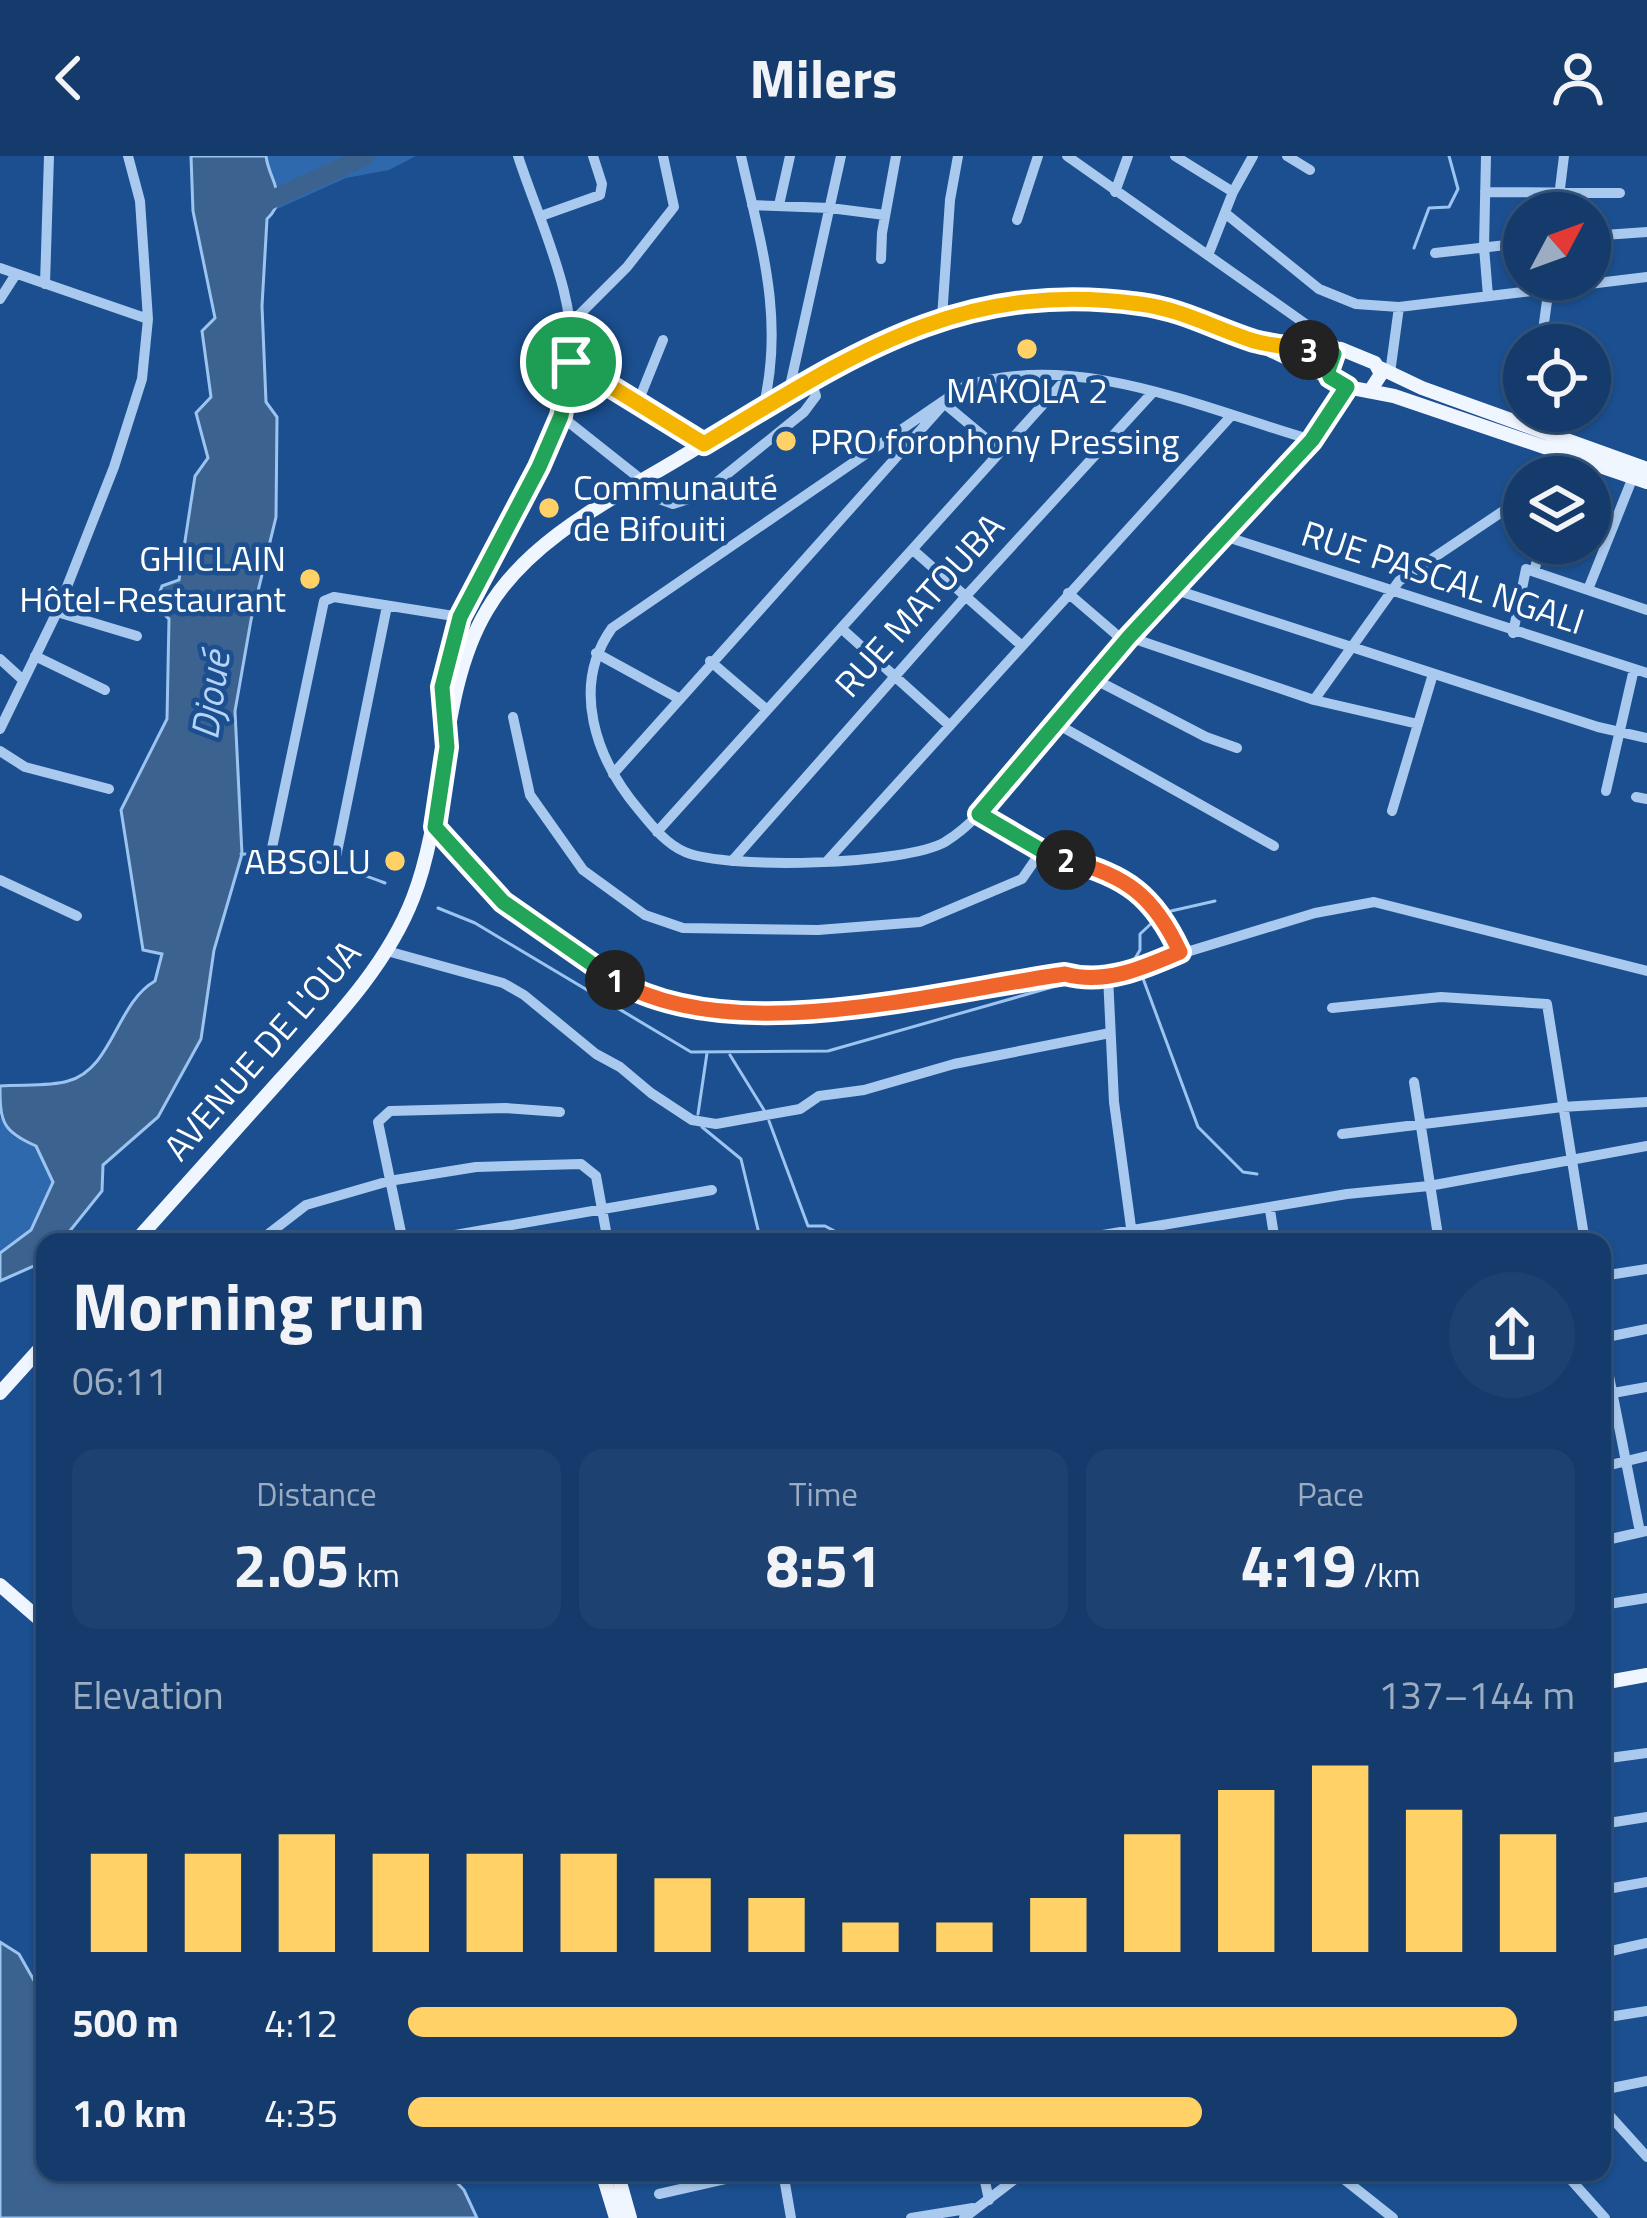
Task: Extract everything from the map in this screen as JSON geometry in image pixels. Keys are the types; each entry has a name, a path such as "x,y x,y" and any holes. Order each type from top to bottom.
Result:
{"main road":[{"name":"AVENUE DE L'OUA","path":"143,1233 325,1029 387,951 407,912 435,827 467,656 481,620 500,591 554,538 875,344 942,318 1036,300 1138,303 1192,316 1254,340 1347,387"},
{"name":"AVENUE DE L'OUA","path":"1254,340 1361,354 1385,370"},
{"path":"1330,377 1328,365 1337,351"},
{"path":"1370,391 1385,370 1503,410"},
{"path":"1347,387 1563,456"},
{"path":"1556,432 1642,476"},
{"path":"1611,469 1642,476"},
{"path":"0,1393 36,1353"},
{"path":"0,1586 36,1616"},
{"path":"1611,1681 1647,1675"},
{"path":"605,2181 616,2218"},
{"path":"620,2181 630,2218"}],"street":[{"path":"45,284 49,156"},
{"path":"0,729 58,612 142,379 148,319 140,201 128,156"},
{"path":"447,747 442,687 460,617 561,416 571,362 568,326 541,216 518,156"},
{"path":"541,216 600,195 602,184 593,156"},
{"path":"568,326 627,267 674,207 663,156"},
{"path":"741,156 774,330 763,409"},
{"path":"779,205 790,156"},
{"path":"788,395 841,156"},
{"path":"881,259 896,156"},
{"path":"942,318 950,200 958,156"},
{"path":"1017,220 1038,156"},
{"path":"1067,156 1210,253 1337,351"},
{"path":"1114,192 1128,156"},
{"path":"1175,156 1233,192"},
{"path":"1210,253 1233,192 1253,156"},
{"path":"1287,156 1310,170"},
{"path":"1486,156 1488,296"},
{"path":"1559,192 1564,156"},
{"path":"1485,192 1503,192"},
{"path":"1611,194 1621,194"},
{"path":"752,206 885,215"},
{"path":"1225,213 1330,296 1356,304 1399,307 1503,293"},
{"path":"1611,235 1647,232"},
{"path":"1435,254 1503,245"},
{"path":"0,268 148,319"},
{"path":"0,299 16,274"},
{"path":"1611,280 1647,277"},
{"path":"1385,370 1399,307"},
{"path":"638,402 663,340"},
{"path":"571,362 704,444"},
{"path":"1312,440 1153,392 1067,378 995,377 965,386 612,628 596,652 590,688 593,727 613,774 657,832 690,855 732,861 828,860 916,853 949,840 979,814 1127,640 1312,440 1347,387"},
{"path":"657,832 1067,378"},
{"path":"561,416 644,481 662,502 690,501 805,412 816,396 811,381"},
{"path":"613,774 965,386"},
{"name":"RUE MATOUBA","path":"732,861 1153,392"},
{"path":"945,404 1000,450"},
{"path":"828,860 1231,416"},
{"path":"1589,587 1642,476"},
{"path":"1314,700 1408,573 1503,511"},
{"name":"RUE PASCAL NGALI","path":"1222,535 1640,671"},
{"path":"913,550 1021,645"},
{"path":"1534,571 1536,564"},
{"path":"1513,633 1525,570 1589,587 1647,610"},
{"path":"1173,589 1647,738"},
{"path":"1068,593 1127,640 1314,700 1418,724"},
{"path":"272,848 322,604 334,597 460,617"},
{"path":"336,857 387,605"},
{"path":"58,612 136,636"},
{"path":"841,628 950,726"},
{"path":"596,652 678,698"},
{"path":"35,656 105,691"},
{"path":"0,659 23,680"},
{"path":"710,662 766,709"},
{"path":"1606,791 1640,671"},
{"path":"1392,811 1433,674"},
{"path":"1096,680 1237,748"},
{"path":"512,717 530,795 583,870 645,915 683,928 831,929 920,922 1022,879 1042,850"},
{"path":"1057,724 1274,846"},
{"path":"0,751 25,767 109,789"},
{"path":"979,814 1042,850 1102,873 1148,898 1163,916 1180,952"},
{"path":"435,827 490,890 528,922 643,996 673,1004 754,1012 830,1010 1065,974 1083,979 1108,976 1315,913 1374,902 1647,971"},
{"path":"0,880 77,916"},
{"path":"387,951 503,983 692,1120 716,1124 800,1109 818,1096 864,1090 954,1064 1110,1033"},
{"path":"1108,976 1116,1125 1132,1233"},
{"path":"1332,1008 1442,997 1547,1004 1583,1233"},
{"path":"1414,1082 1437,1233"},
{"path":"1342,1134 1562,1107 1647,1102"},
{"path":"401,1233 378,1122 390,1112 505,1108 560,1112"},
{"path":"1148,1233 1347,1194 1429,1186 1647,1146"},
{"path":"270,1233 306,1205 389,1180 476,1166 581,1164 596,1176 606,1233"},
{"path":"467,1233 712,1190"},
{"path":"1270,1210 1274,1233"},
{"path":"1611,1275 1647,1269"},
{"path":"1611,1337 1647,1330"},
{"path":"1611,1393 1647,1387"},
{"path":"1611,1410 1644,1532 1611,1538"},
{"path":"1611,1465 1647,1456"},
{"path":"1611,1604 1647,1598"},
{"path":"1611,1758 1647,1753"},
{"path":"1611,1823 1647,1817"},
{"path":"1611,1888 1647,1882"},
{"path":"1611,1951 1647,1943"},
{"path":"1611,2017 1647,2011"},
{"path":"1611,2088 1647,2081"},
{"path":"1611,2115 1643,2145 1647,2156"},
{"path":"658,2194 716,2181"},
{"path":"784,2181 790,2218"},
{"path":"983,2181 984,2203"},
{"path":"964,2218 1012,2181"},
{"path":"1346,2181 1393,2218"},
{"path":"1572,2181 1605,2218"},
{"path":"911,2218 984,2203"}],"shaded area":[{"path":"266,156 416,156 389,170 346,178 277,209 277,185 268,174"},
{"path":"0,1117 14,1137 36,1146 53,1182 31,1230 0,1253"}],"water":[{"name":"Djoué","path":"191,156 266,156 278,196 267,219 262,306 266,402 277,417 276,517 235,711 242,854 214,950 201,1039 158,1117 103,1165 102,1191 68,1233 36,1233 36,1265 0,1281 0,1253 31,1230 53,1182 36,1146 5,1124 0,1086 60,1083 83,1074 105,1050 131,1004 155,981 162,954 143,950 121,810 167,719 169,619 155,606 162,586 179,580 195,476 208,458 196,413 211,397 202,331 215,318 193,211"},
{"path":"0,1942 19,1954 36,1984 36,2181 456,2181 477,2218 0,2218"}],"waterway":[{"path":"262,204 366,156"},
{"path":"1414,248 1429,208 1449,207 1458,189 1449,156"},
{"path":"241,854 314,861 385,883"},
{"path":"1171,911 1215,901"},
{"path":"438,908 475,923 691,1052 828,1051 1070,982"},
{"path":"1130,967 1140,950 1140,934 1155,920"},
{"path":"1141,973 1198,1127 1243,1172 1257,1174 1250,1173"},
{"path":"698,1114 707,1053"},
{"path":"730,1055 764,1110"},
{"path":"769,1121 808,1226 825,1226 838,1233"},
{"path":"702,1127 741,1159 759,1233"}],"place":[{"name":"MAKOLA 2","path":"1027,349"},
{"name":"PRO forophony Pressing","path":"786,441"},
{"name":"Communauté de Bifouiti","path":"549,508"},
{"name":"GHICLAIN Hôtel-Restaurant","path":"310,579"},
{"name":"ABSOLU","path":"395,861"}],"route":[{"path":"1036,300 1138,303 1177,311 1254,340 1334,354 1329,359 1330,377 1347,387 1312,440 1129,637 979,814 1051,856 1102,873 1148,898 1163,916 1180,952 1139,970 1108,976 1083,979 1065,974 830,1010 719,1010 643,996 579,958 490,890 435,827 447,747 442,687 460,617 518,512 561,416 571,362 704,444 875,344 942,318 1005,304 1036,300"}]}
